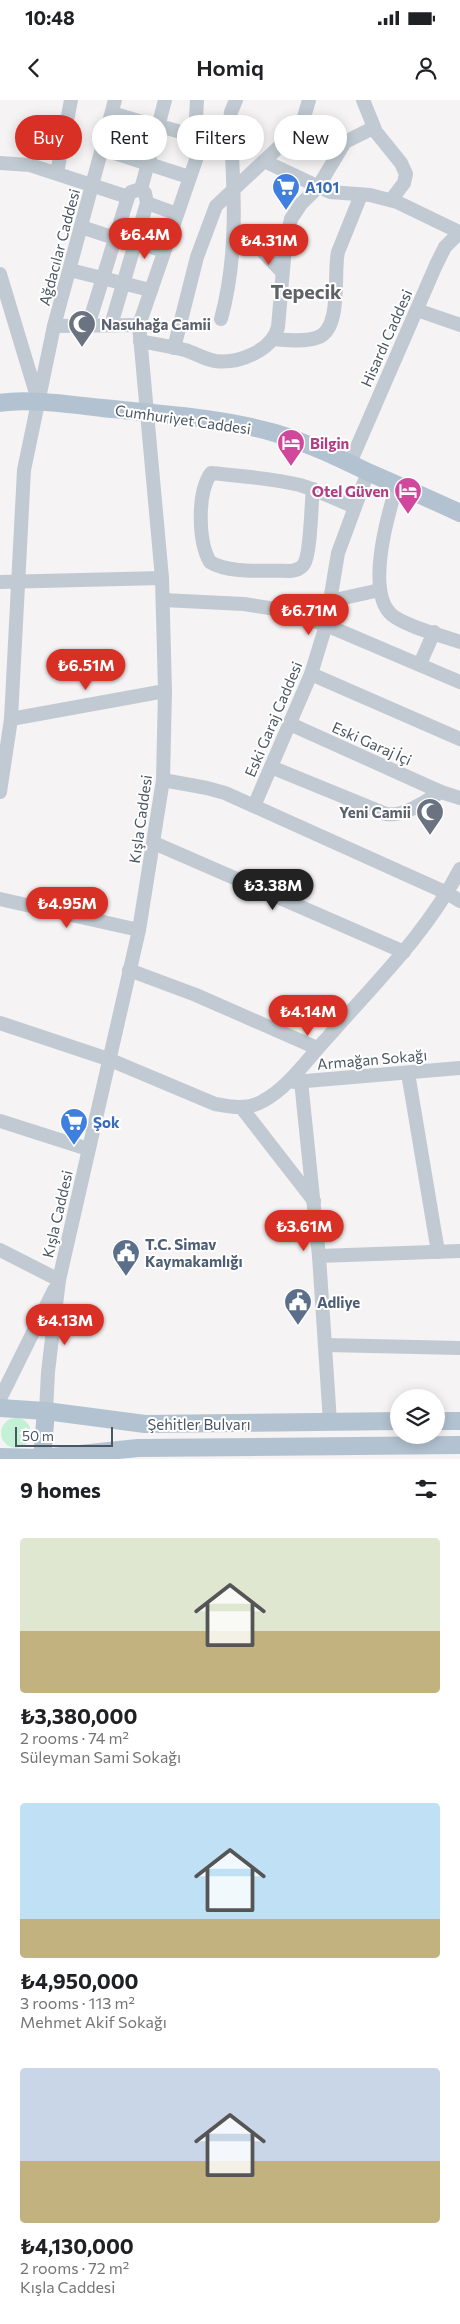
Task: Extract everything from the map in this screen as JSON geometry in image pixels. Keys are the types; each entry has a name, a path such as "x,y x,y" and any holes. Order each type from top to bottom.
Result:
{"main road":[{"name":"Cumhuriyet Caddesi","path":"0,403 39,403 149,413 222,421 256,428 293,439 460,513"},
{"name":"Şehitler Bulvarı","path":"0,1408 46,1411 146,1424 390,1422"},
{"path":"42,1459 46,1411"},
{"path":"445,1421 460,1421"},
{"name":"Şehitler Bulvarı","path":"0,1457 42,1459 138,1448 460,1445"}],"street":[{"path":"57,173 72,100"},
{"path":"161,115 165,100"},
{"name":"Kışla Caddesi","path":"196,115 197,100"},
{"path":"231,115 236,100"},
{"path":"174,348 203,237 216,206 302,124 309,100"},
{"path":"363,100 373,128 401,163 406,174 404,183 391,200"},
{"path":"113,106 132,115"},
{"path":"140,341 223,361 245,357 258,351 273,339 278,327 285,247 291,220 300,204 318,187 345,142 373,128"},
{"name":"Ağdacılar Caddesi","path":"0,792 3,751 11,719 24,470 54,326 99,160"},
{"path":"139,160 189,177"},
{"path":"141,189 149,160"},
{"name":"Kışla Caddesi","path":"46,1411 48,1372 59,1280 139,930 163,780 165,691 162,578 140,325 150,290 195,160"},
{"path":"221,318 231,275 234,242 233,160"},
{"path":"264,161 336,194 361,195 391,200 459,232"},
{"path":"0,163 30,165 128,197"},
{"path":"88,326 128,197 131,192 141,189"},
{"path":"111,325 147,203 145,193 141,189"},
{"path":"273,339 316,338 327,331 333,319 338,252 361,195"},
{"path":"147,203 177,214"},
{"path":"81,228 116,238"},
{"name":"Hisardı Caddesi","path":"350,463 440,256 459,232"},
{"path":"136,242 164,250"},
{"path":"234,242 255,243 282,272"},
{"path":"70,270 150,290"},
{"path":"0,274 39,403"},
{"path":"417,310 460,325"},
{"path":"54,326 140,325"},
{"name":"Eski Garaj Caddesi","path":"254,806 311,674 326,625 338,552 368,472"},
{"path":"313,489 307,551 304,564 298,569 291,571 216,566 206,556 201,512 202,489 211,473 283,482 313,489 354,507"},
{"path":"397,485 385,523 380,575 380,590 386,608 391,614 460,642"},
{"path":"0,582 162,578"},
{"path":"330,601 380,590"},
{"path":"163,600 268,607 299,615 460,682"},
{"path":"420,664 434,632"},
{"path":"311,674 460,739"},
{"path":"11,719 165,691"},
{"name":"Eski Garaj İçi","path":"290,724 442,792 460,798"},
{"path":"272,767 395,816 442,792"},
{"path":"163,780 207,788 254,806 448,893 460,901"},
{"path":"154,844 404,952"},
{"path":"0,1022 108,1059 215,1104 241,1107 263,1102 287,1082 404,952 448,893 460,869"},
{"path":"0,899 139,930"},
{"path":"129,970 196,995 317,1048"},
{"name":"Armağan Sokağı","path":"287,1082 460,1068"},
{"path":"408,1073 438,1252"},
{"path":"302,1081 319,1256 330,1422"},
{"path":"241,1107 314,1201"},
{"path":"0,1121 88,1149"},
{"path":"0,1250 59,1280"},
{"path":"319,1256 460,1251"},
{"name":"Kışla Caddesi","path":"0,1399 59,1280"},
{"path":"326,1345 460,1348"}],"green space":[{"path":"16,1418 27,1422 31,1433 27,1444 16,1448 5,1444 1,1433 5,1422"}],"place":[{"name":"A101","path":"286,211"},
{"name":"Nasuhağa Camii","path":"82,348"},
{"name":"Bilgin","path":"291,467"},
{"name":"Otel Güven","path":"408,515"},
{"name":"Yeni Camii","path":"430,836"},
{"name":"Şok","path":"74,1146"},
{"name":"T.C. Simav Kaymakamlığı","path":"126,1277"},
{"name":"Adliye","path":"298,1326"}],"district":[{"name":"Tepecik","path":"306,291"}]}
